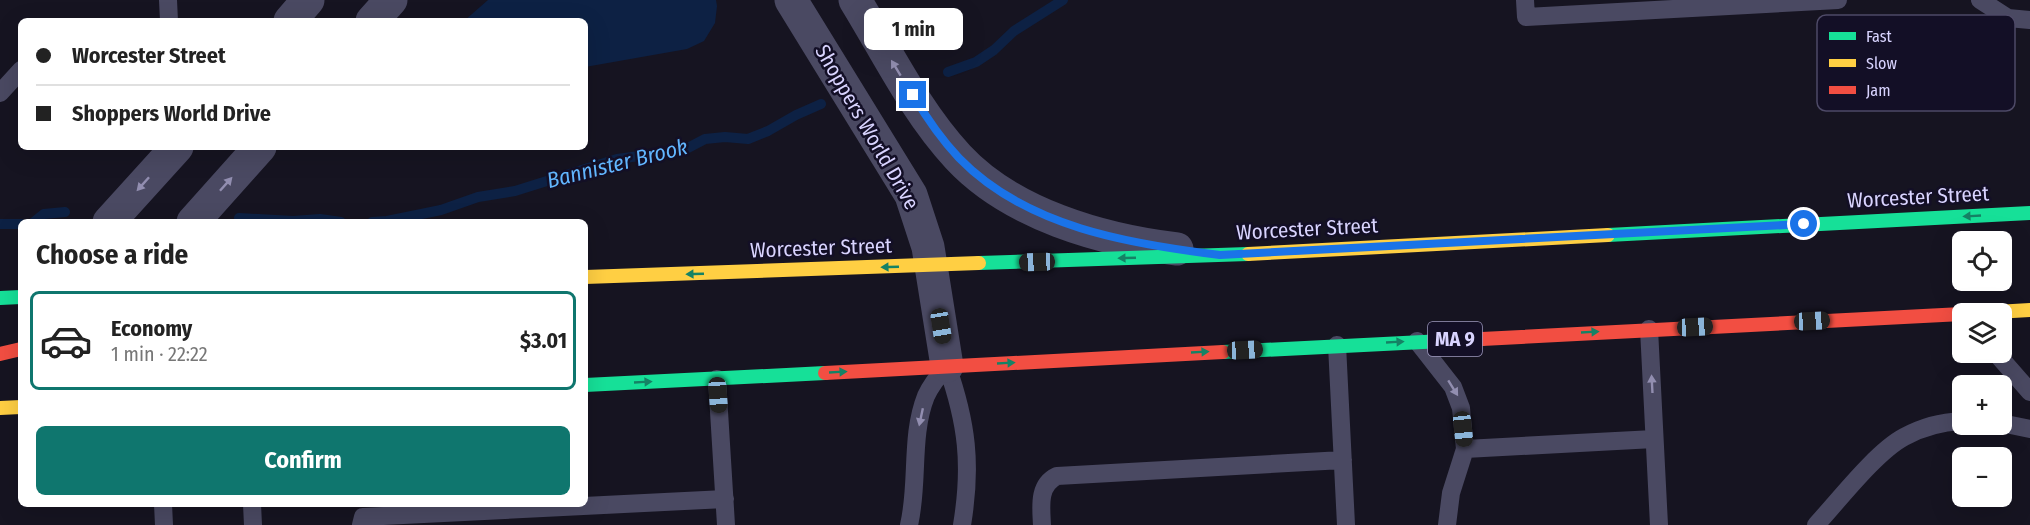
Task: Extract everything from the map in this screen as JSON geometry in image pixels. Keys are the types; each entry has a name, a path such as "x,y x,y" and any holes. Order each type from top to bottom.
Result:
{"highway":[{"name":"Worcester Street","path":"588,277 1220,255 2030,213"},
{"path":"0,297 18,297"},
{"name":"MA 9","path":"2012,312 2030,310"},
{"name":"MA 9","path":"588,385 1649,329 1952,316"},
{"path":"0,354 18,350"},
{"path":"0,408 18,407"}],"street":[{"path":"375,18 391,0"},
{"name":"Shoppers World Drive","path":"791,0 911,195 921,220 932,266 947,366"},
{"path":"855,0 937,132 959,158 995,189 1035,212 1075,226 1162,248 1220,255"},
{"path":"112,219 174,150"},
{"path":"196,219 257,150"},
{"path":"0,297 18,293"}],"lane":[{"path":"168,0 169,18"},
{"path":"1525,0 1526,16 1584,7 1838,0"},
{"path":"1980,0 2003,15"},
{"path":"2015,19 2030,20"},
{"path":"0,93 18,73"},
{"path":"1649,329 1659,525"},
{"path":"1417,341 1453,387 1461,408 1465,450 1451,493 1447,525"},
{"path":"1337,345 1346,525"},
{"path":"2005,363 2030,392"},
{"path":"909,525 913,508 921,411 934,381 947,366"},
{"path":"947,366 961,410 966,440 966,498 962,525"},
{"path":"717,379 726,525"},
{"path":"1816,525 1878,459 1903,438 1937,424 1952,422"},
{"path":"2012,425 2030,429"},
{"path":"1465,450 1654,439"},
{"path":"1042,525 1041,506 1044,488 1052,478 1057,476 1342,460"},
{"path":"588,506 724,499"},
{"path":"163,507 164,525"},
{"path":"252,507 253,525"},
{"path":"363,518 572,507"}],"water":[{"path":"488,0 716,0 717,6 715,23 704,41 687,49 588,66 588,18 467,18"}],"waterway":[{"name":"Bannister Brook","path":"948,72 976,62 994,50 1014,31 1063,0"},
{"name":"Bannister Brook","path":"397,219 441,210 478,197 515,191 617,159 684,150 705,139 725,137 748,139 821,104"},
{"name":"Bannister Brook","path":"38,219 44,214 65,212"},
{"name":"Bannister Brook","path":"239,218 257,219"},
{"path":"0,224 18,224"}],"traffic: fast":[{"path":"1608,235 2030,213"},
{"path":"979,263 1248,254"},
{"path":"0,298 18,297"},
{"path":"1223,352 1482,339"},
{"path":"588,385 825,373"}],"traffic: slow":[{"path":"1248,254 1608,235"},
{"path":"588,277 979,263"},
{"path":"2012,311 2030,310"},
{"path":"0,408 18,407"}],"traffic: jam":[{"path":"1482,339 1952,315"},
{"path":"0,354 18,350"},
{"path":"825,373 1223,352"}],"route":[{"path":"913,95 937,132 959,158 982,179 1006,196 1035,212 1075,226 1162,248 1220,255 1804,224"}]}
